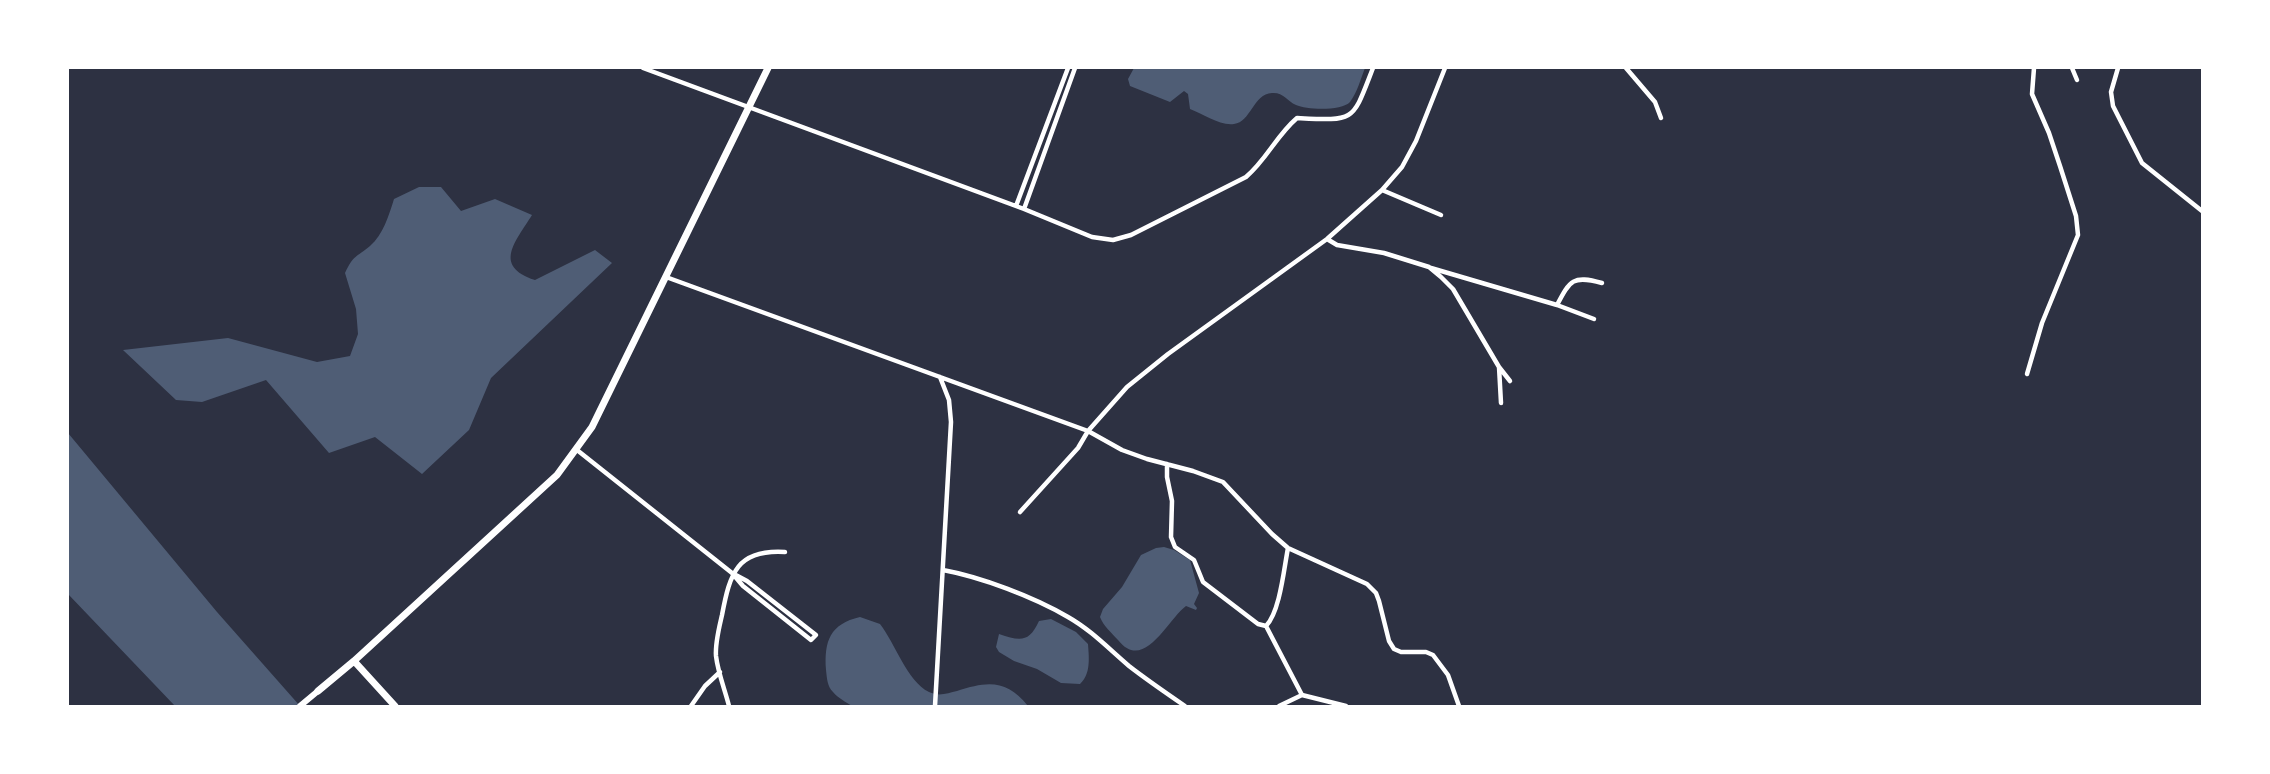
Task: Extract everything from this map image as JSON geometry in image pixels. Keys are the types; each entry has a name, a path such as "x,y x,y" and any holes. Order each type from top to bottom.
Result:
{"main road":[{"path":"315,693 557,475 578,450 592,427 768,68"},
{"path":"354,660 395,706"}],"street":[{"path":"643,68 1024,209 1092,237 1113,240 1131,235 1246,177 1260,164 1283,130 1297,117 1337,120 1349,115 1358,106 1373,68"},
{"path":"1016,206 1068,68"},
{"path":"1024,209 1075,68"},
{"path":"1020,512 1078,448 1088,431 1127,387 1168,354 1327,239 1382,190 1402,167 1416,141 1445,68"},
{"path":"1626,68 1655,102 1661,118"},
{"path":"2027,374 2042,323 2078,235 2076,216 2060,166 2032,94 2034,68"},
{"path":"2072,68 2077,81"},
{"path":"2118,68 2111,92 2113,106 2142,163 2202,211"},
{"path":"1382,190 1441,215"},
{"path":"1327,239 1337,244 1384,253 1557,305 1594,319"},
{"path":"1429,267 1453,289 1510,381"},
{"path":"666,277 1088,431 1122,450 1223,482 1288,548 1371,587 1379,601 1389,641 1394,649 1401,652 1433,654 1448,675 1459,706"},
{"path":"1557,305 1567,286 1574,280 1602,283"},
{"path":"1500,367 1501,403"},
{"path":"935,706 951,422 949,400 940,377"},
{"path":"578,450 732,573 747,581 816,635 811,640 743,586 732,573"},
{"path":"1167,464 1172,501 1171,537 1175,547 1194,560 1203,582 1258,624 1266,626 1302,695"},
{"path":"1266,626 1275,608 1288,548"},
{"path":"729,706 716,656 724,601 732,573 756,554 766,551 785,552"},
{"path":"943,570 967,575 1032,599 1067,616 1185,706"},
{"path":"691,706 705,686 720,672"},
{"path":"300,706 315,693"},
{"path":"1279,706 1302,695 1346,706"}],"water":[{"path":"1134,68 1365,68 1355,94 1346,105 1324,109 1308,108 1296,105 1279,94 1272,93 1260,98 1240,122 1229,124 1190,109 1188,94 1184,91 1170,102 1130,86 1128,79"},
{"path":"419,187 441,187 461,211 495,199 532,215 515,243 511,252 511,260 514,268 535,280 595,250 612,263 491,378 469,430 422,474 375,437 329,453 266,380 202,402 176,400 123,350 228,338 317,362 350,356 358,334 356,309 345,273 353,259 379,236 394,199"},
{"path":"68,433 217,612 300,706 175,706 68,594"},
{"path":"1164,547 1190,560 1199,593 1194,604 1197,608 1196,610 1186,606 1146,647 1137,650 1128,649 1108,629 1100,617 1103,609 1122,587 1141,555"},
{"path":"860,617 880,624 908,671 921,687 929,692 943,694 978,685 996,685 1012,691 1028,706 852,706 837,696 830,687 826,670 826,650 831,635 836,629"},
{"path":"1051,619 1076,632 1088,644 1088,671 1080,684 1061,683 1037,669 1014,661 999,652 996,647 999,634 1018,639 1027,637 1039,621"}]}
